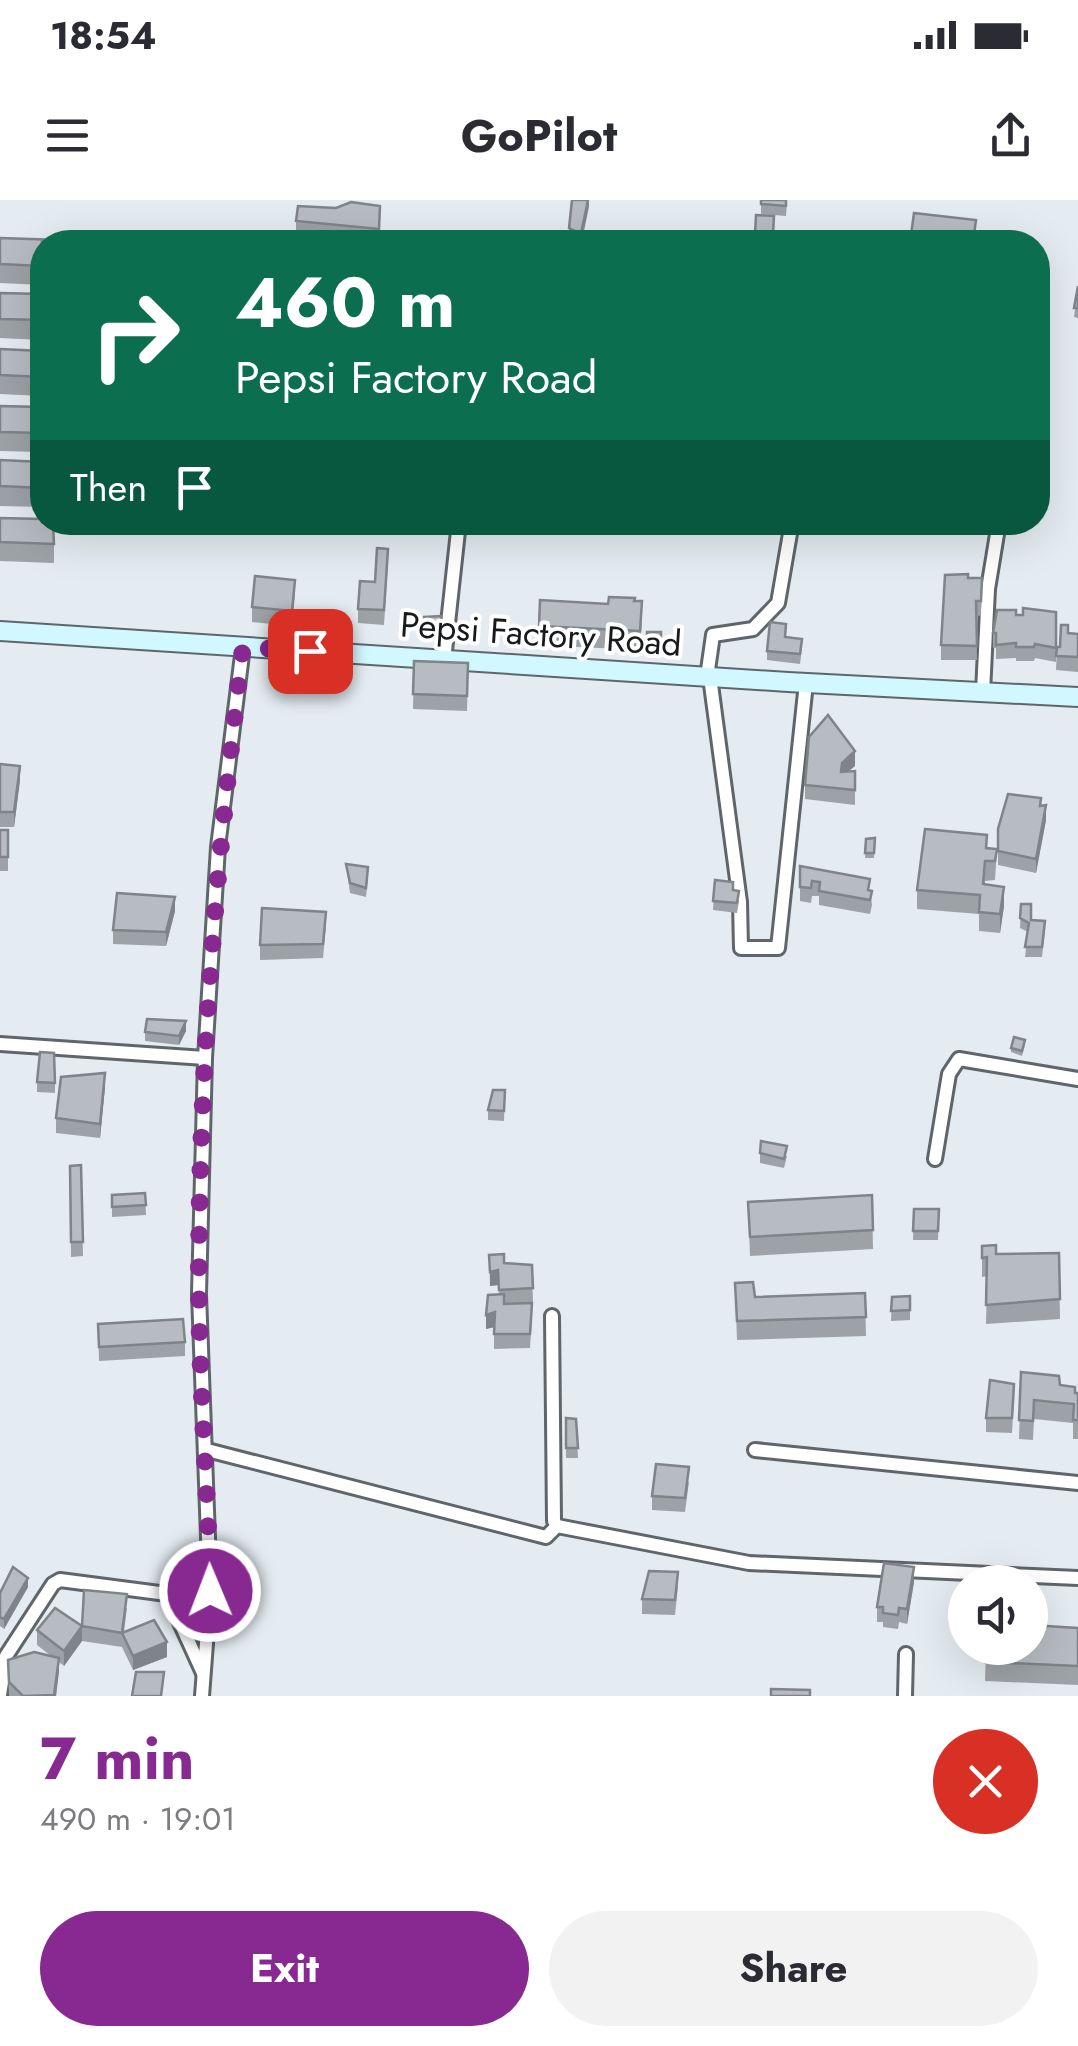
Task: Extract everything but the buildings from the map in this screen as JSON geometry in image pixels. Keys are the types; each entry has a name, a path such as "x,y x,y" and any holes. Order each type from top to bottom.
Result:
{"main road":[{"name":"Pepsi Factory Road","path":"0,631 1078,697"}],"street":[{"path":"444,660 458,535"},
{"path":"790,535 778,603 753,629 713,635 708,677 740,902 741,948 778,948 806,683"},
{"path":"982,692 988,589 998,535"},
{"path":"202,1696 210,1591 199,1294 204,1058 218,847 243,647"},
{"path":"0,1044 204,1058"},
{"path":"935,1159 949,1074 960,1059 1078,1079"},
{"path":"552,1316 557,1526"},
{"path":"207,1450 546,1537 557,1526"},
{"path":"755,1450 1078,1483"},
{"path":"557,1526 749,1563 1078,1578"},
{"path":"0,1695 6,1656 53,1584 60,1580 167,1594 204,1676"},
{"path":"905,1696 906,1654"}],"route":[{"path":"210,1591 199,1294 204,1058 218,847 243,647 310,651"}]}
